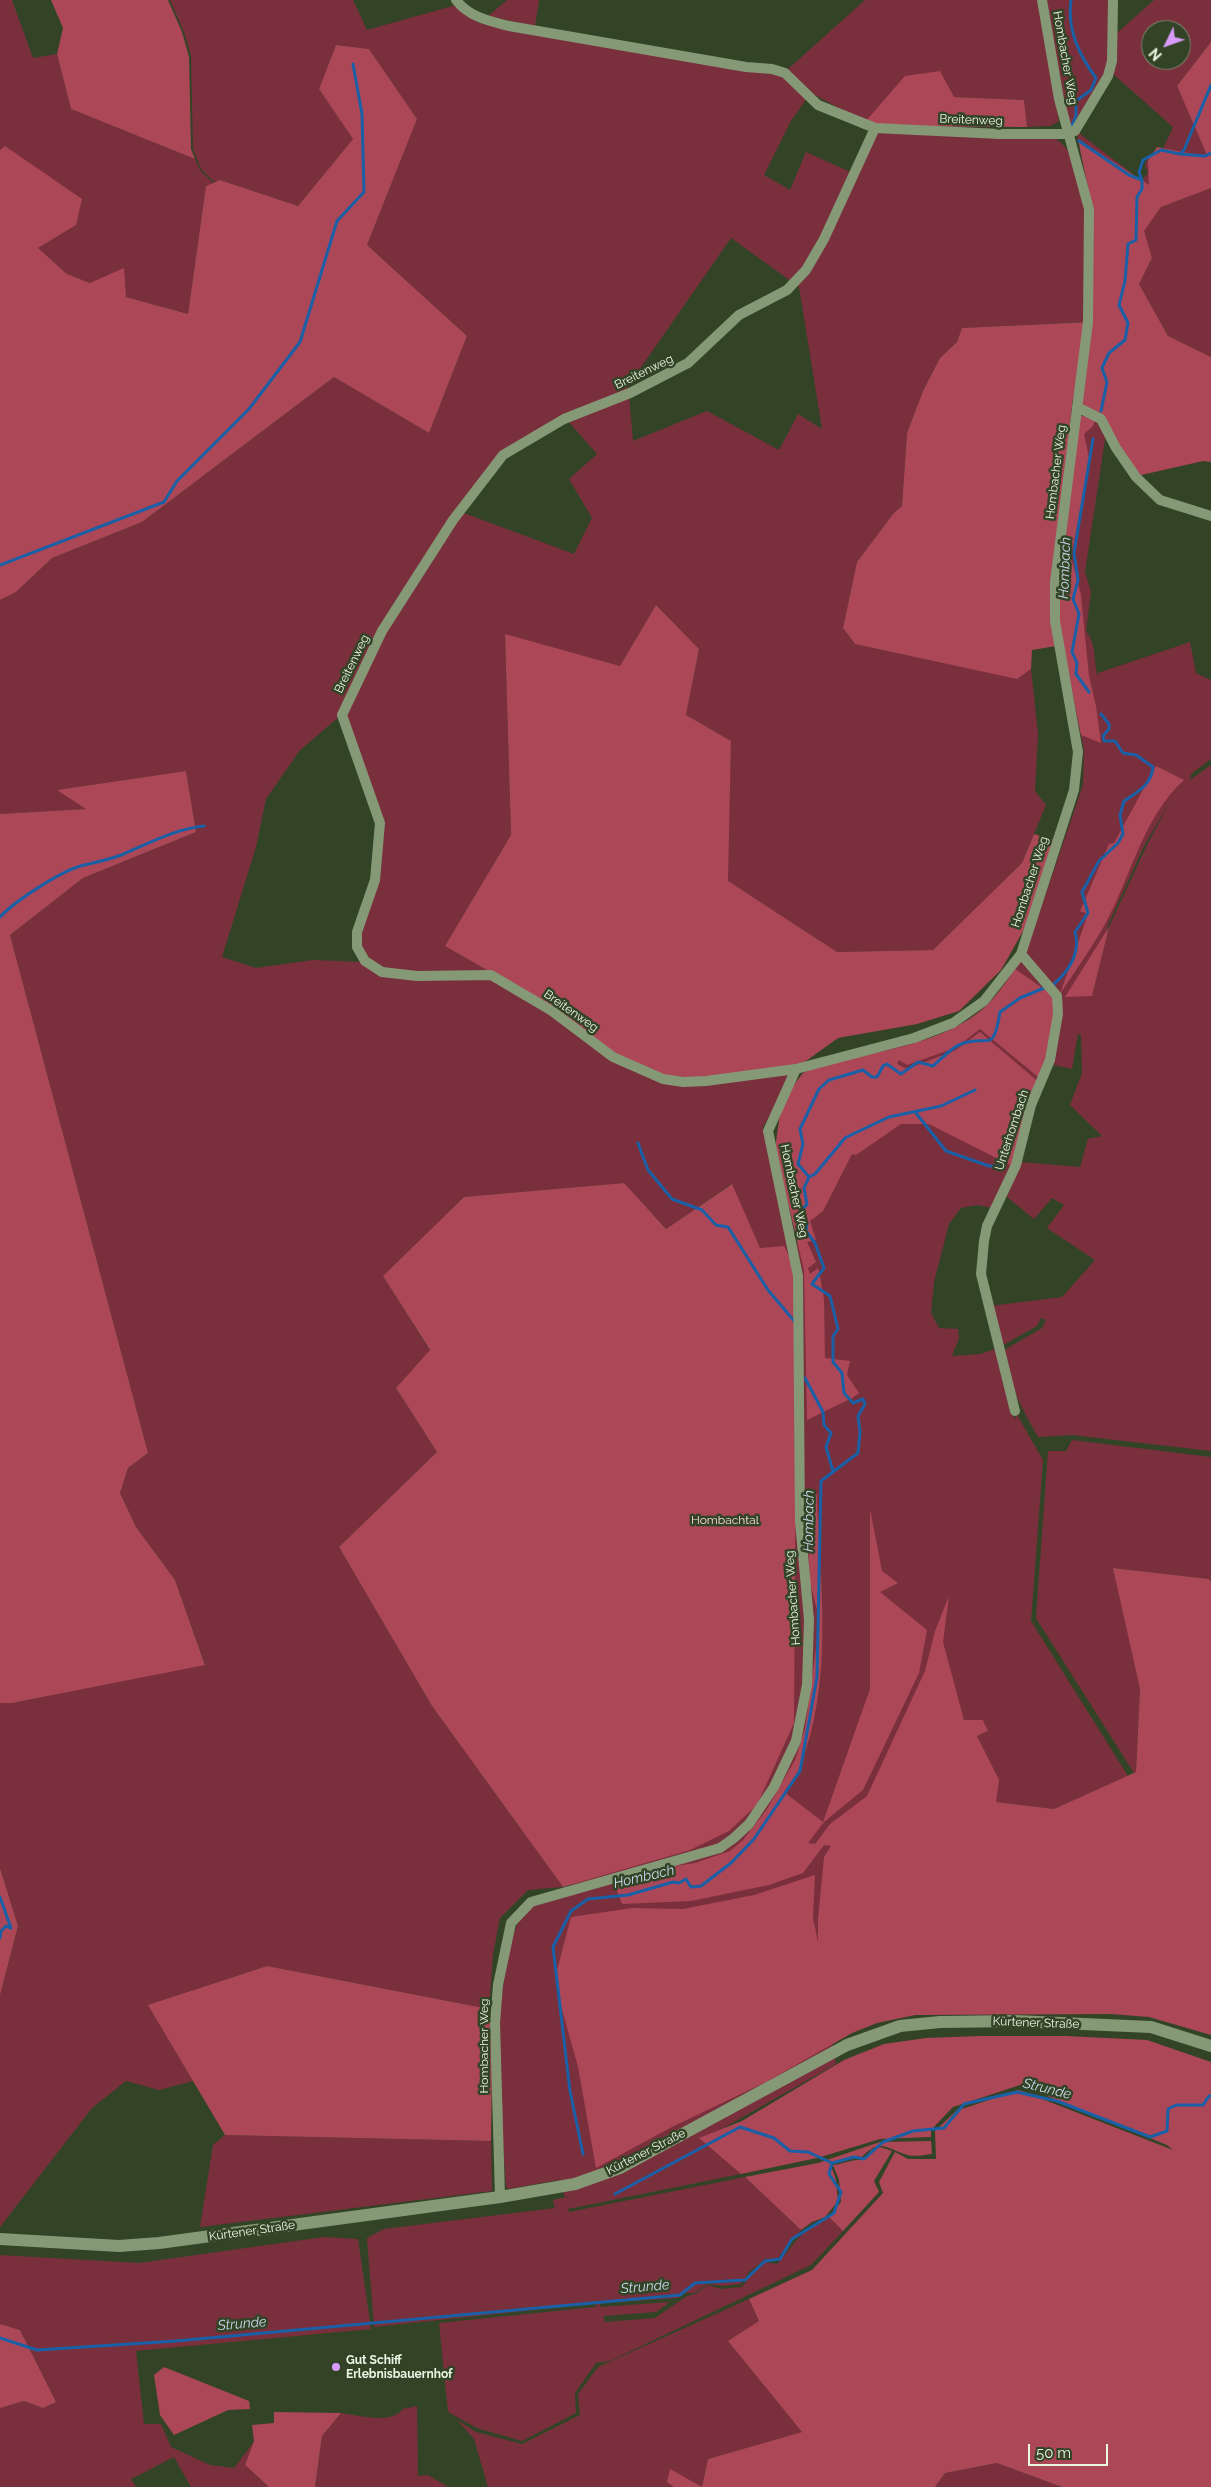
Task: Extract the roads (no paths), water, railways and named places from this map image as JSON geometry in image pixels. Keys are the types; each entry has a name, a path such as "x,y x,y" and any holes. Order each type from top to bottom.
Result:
{"main road":[{"name":"Kürtener Straße","path":"0,2239 119,2246 159,2243 500,2197 575,2184 620,2168 847,2045 900,2026 940,2022 1015,2021 1151,2027 1211,2046"}],"street":[{"name":"Breitenweg","path":"456,0 460,6 481,20 490,22 746,68 772,69 785,74 818,105 875,128 1000,134 1066,134"},
{"name":"Hombacher Weg","path":"500,2197 495,2023 498,1985 511,1923 531,1902 720,1848 749,1824 763,1805 787,1763 796,1741 806,1685 809,1620 801,1529 798,1276 768,1131 796,1069 914,1038 953,1023 984,1001 1020,954 1074,790 1078,771 1078,752 1055,621 1055,582 1088,322 1089,209 1076,160 1066,134 1042,0"},
{"path":"1066,134 1075,131 1108,76 1112,61 1113,0"},
{"name":"Breitenweg","path":"796,1069 706,1081 663,1079 613,1057 552,1011 491,975 408,975 382,972 365,962 357,947 357,932 375,880 380,823 342,715 382,631 453,520 503,455 564,419 638,390 688,363 739,315 787,290 806,270 824,239 875,128"},
{"path":"1077,407 1101,419 1116,448 1136,476 1160,500 1211,516"},
{"name":"Unterhombach","path":"1015,1411 981,1274 984,1241 987,1226 1016,1165 1031,1105 1050,1060 1058,1014 1057,996 1020,954"}],"waterway":[{"name":"Hombach","path":"1071,0 1071,22 1076,42 1084,60 1096,78 1091,90 1076,101 1076,116 1071,128"},
{"path":"0,565 164,502 177,481 249,409 300,342 337,221 364,192 362,114 353,64"},
{"path":"1142,180 1139,172 1143,160 1161,150 1180,154 1184,150 1211,85"},
{"name":"Hombach","path":"1079,141 1129,175 1142,180 1142,189 1137,197 1136,240 1128,244 1125,281 1119,305 1128,323 1125,340 1109,353 1102,368 1107,382 1101,411"},
{"path":"1180,154 1205,156 1211,153"},
{"name":"Hombach","path":"1089,692 1076,674 1077,663 1072,652 1079,614 1073,599 1078,580 1074,553 1093,439"},
{"name":"Hombach","path":"1054,984 1072,961 1076,947 1075,932 1088,913 1082,892 1099,861 1118,843 1123,834 1120,815 1124,801 1139,791 1147,783 1152,773 1153,767 1136,755 1123,753 1115,741 1104,741 1103,736 1109,729 1109,724 1101,714"},
{"path":"0,917 39,887 75,868 116,857 182,830 204,826"},
{"name":"Hombach","path":"583,2154 570,2091 553,1947 571,1911 588,1899 628,1895 673,1882 679,1883 686,1879 691,1887 701,1886 731,1863 754,1839 800,1771 817,1677 821,1481 858,1453 860,1432 858,1416 865,1404 863,1399 853,1403 844,1393 842,1373 833,1362 833,1336 838,1329 830,1296 812,1284 824,1268 815,1243 806,1231 807,1223 796,1217 807,1204 804,1188 809,1177 798,1164 803,1144 800,1129 819,1089 829,1080 863,1070 872,1077 877,1077 883,1066 887,1064 901,1074 918,1062 933,1066 961,1044 992,1038 995,1034 1000,1012 1020,998 1044,988"},
{"path":"809,1177 815,1174 845,1138 889,1117 941,1106 975,1090"},
{"path":"916,1113 946,1151 989,1166 1004,1166"},
{"path":"638,1143 648,1170 672,1199 702,1210 716,1225 728,1227 768,1290 795,1322"},
{"path":"805,1378 823,1412 824,1425 831,1433 826,1447 833,1471"},
{"path":"0,1897 11,1928 6,1926 1,1931 0,1938"},
{"name":"Strunde","path":"0,2338 37,2350 176,2341 680,2295 695,2283 745,2280 765,2261 780,2259 792,2239 834,2213 841,2192 829,2174 832,2163 854,2157 864,2159 883,2142 913,2131 944,2128 964,2104 1017,2092 1057,2101 1150,2137 1167,2131 1168,2109 1176,2105 1203,2105 1211,2096"},
{"name":"Hombach","path":"615,2194 740,2127 774,2138 790,2151 808,2152 832,2163"}],"place":[{"name":"Gut Schiff Erlebnisbauernhof","path":"336,2367"}],"park label":[{"name":"Hombachtal","path":"725,1520"}]}
